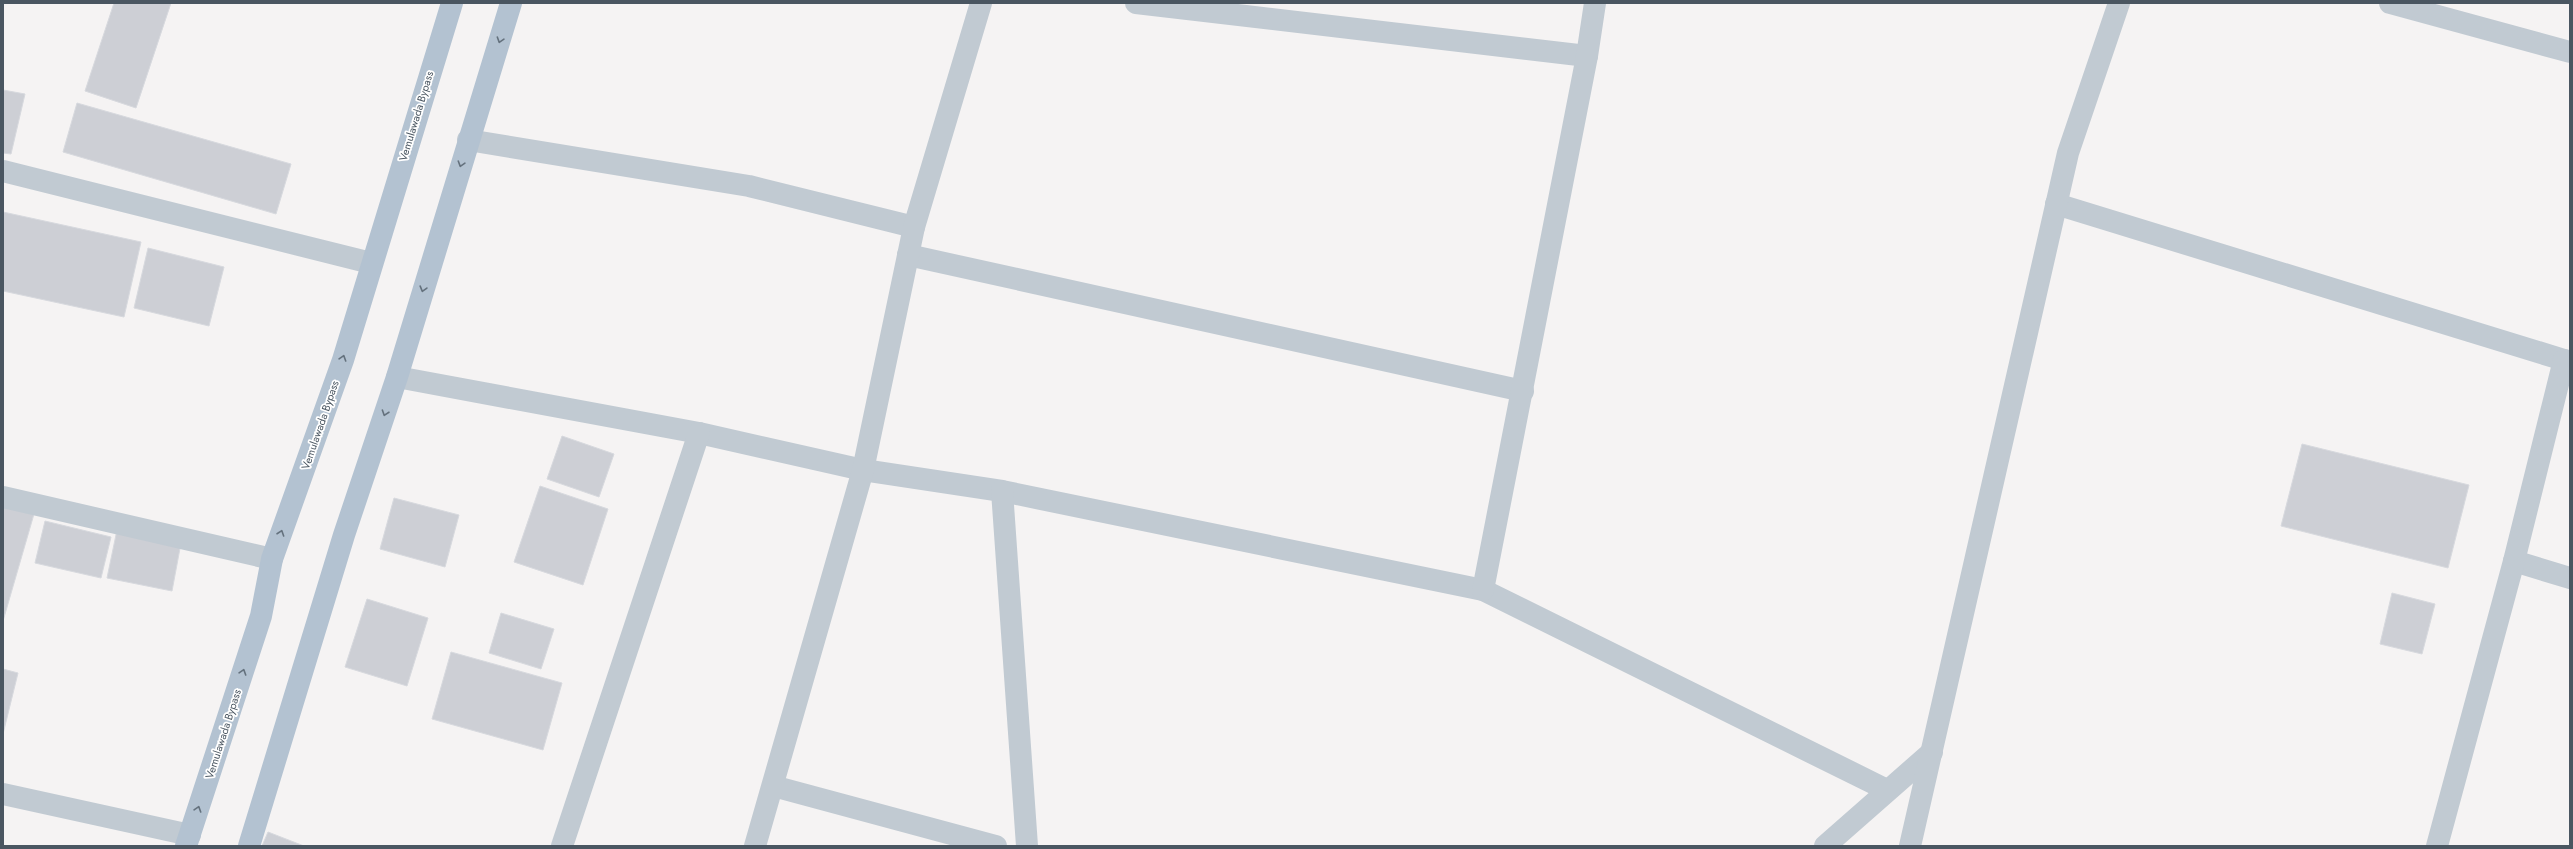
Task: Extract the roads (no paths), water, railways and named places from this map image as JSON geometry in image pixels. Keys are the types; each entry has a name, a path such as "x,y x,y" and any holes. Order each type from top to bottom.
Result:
{"main road":[{"name":"Vemulawada Bypass","path":"188,840 261,616 272,559 343,360 371,263 452,3"},
{"path":"249,846 344,535 397,377 511,3"}],"street":[{"path":"755,846 863,470 914,228 981,3"},
{"path":"1136,3 1587,56"},
{"path":"1483,590 1587,56 1595,3"},
{"path":"1910,846 2068,153 2119,3"},
{"path":"2390,3 2570,52"},
{"path":"468,140 749,186 914,228"},
{"path":"3,171 371,263"},
{"path":"2056,204 2567,360 2437,846"},
{"path":"908,255 1522,391"},
{"path":"397,377 699,432 863,470 1002,491 1483,590 1887,790"},
{"path":"562,846 699,432"},
{"path":"1002,491 1027,846"},
{"path":"3,497 272,559"},
{"path":"2514,561 2570,578"},
{"path":"1825,846 1932,752"},
{"path":"773,786 996,846"},
{"path":"3,794 188,840"}]}
